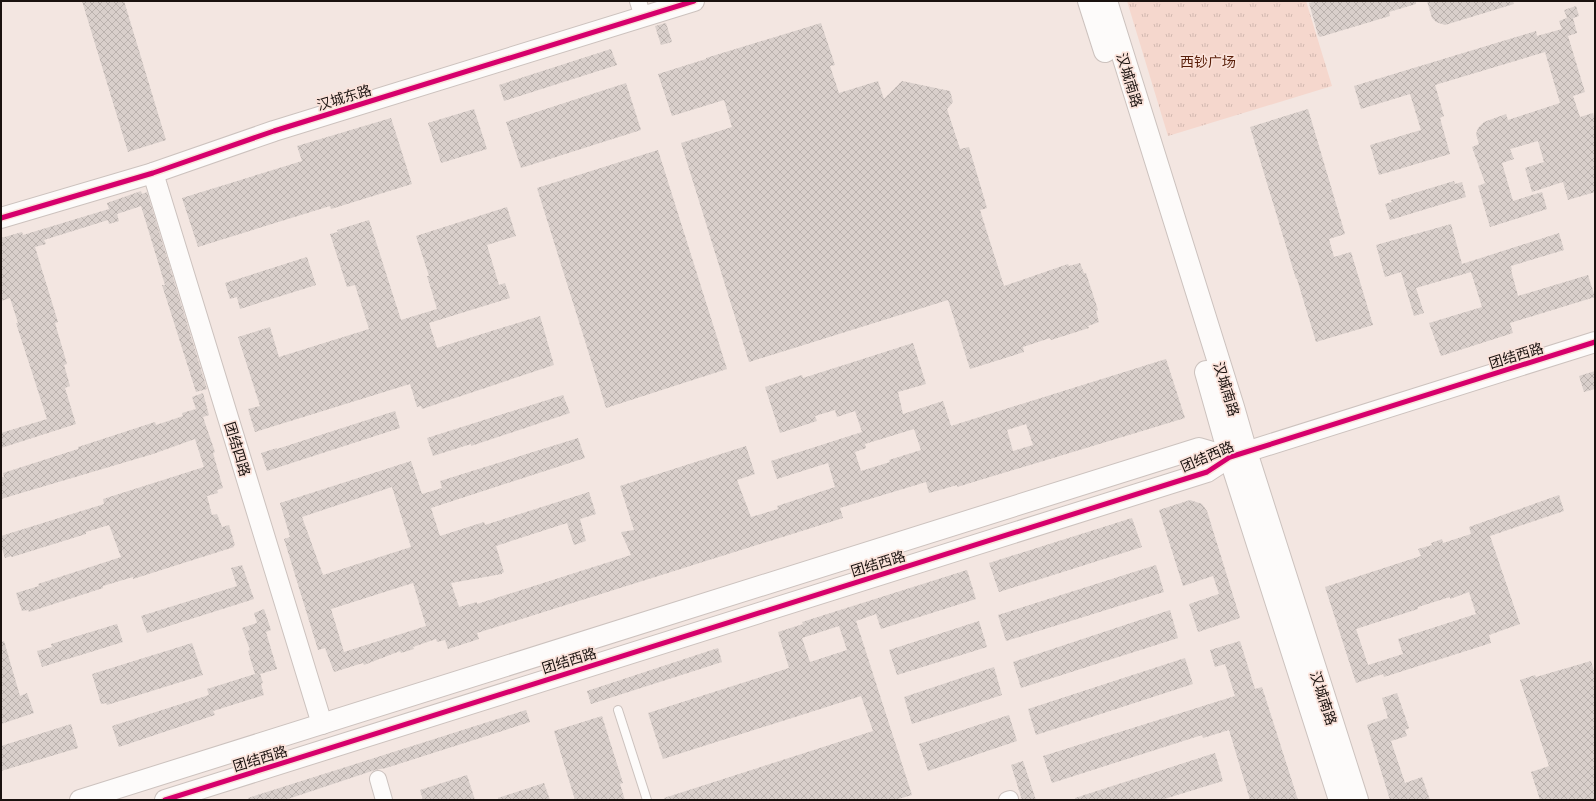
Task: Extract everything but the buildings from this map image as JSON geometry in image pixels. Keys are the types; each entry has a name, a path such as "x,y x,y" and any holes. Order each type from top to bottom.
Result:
{"main road":[{"name":"汉城南路","path":"1089,1 1218,412 1238,455 1357,800"},
{"name":"汉城南路","path":"1106,1 1233,407 1238,455 1340,800"}],"street":[{"name":"汉城东路","path":"1,218 153,173 640,9 694,1"},
{"name":"团结四路","path":"153,173 322,724"},
{"name":"团结西路","path":"165,800 1207,472 1238,455 1595,342"},
{"name":"团结西路","path":"80,800 1199,448 1238,455"},
{"path":"378,779 384,800"}],"lane":[{"path":"618,710 647,800"}],"green space":[{"name":"西钞广场","path":"1127,1 1306,1 1332,86 1168,136"}],"cycle path":[{"path":"1,218 153,173 274,131 694,1"},
{"path":"165,800 1207,472 1230,457 1595,342"}]}
